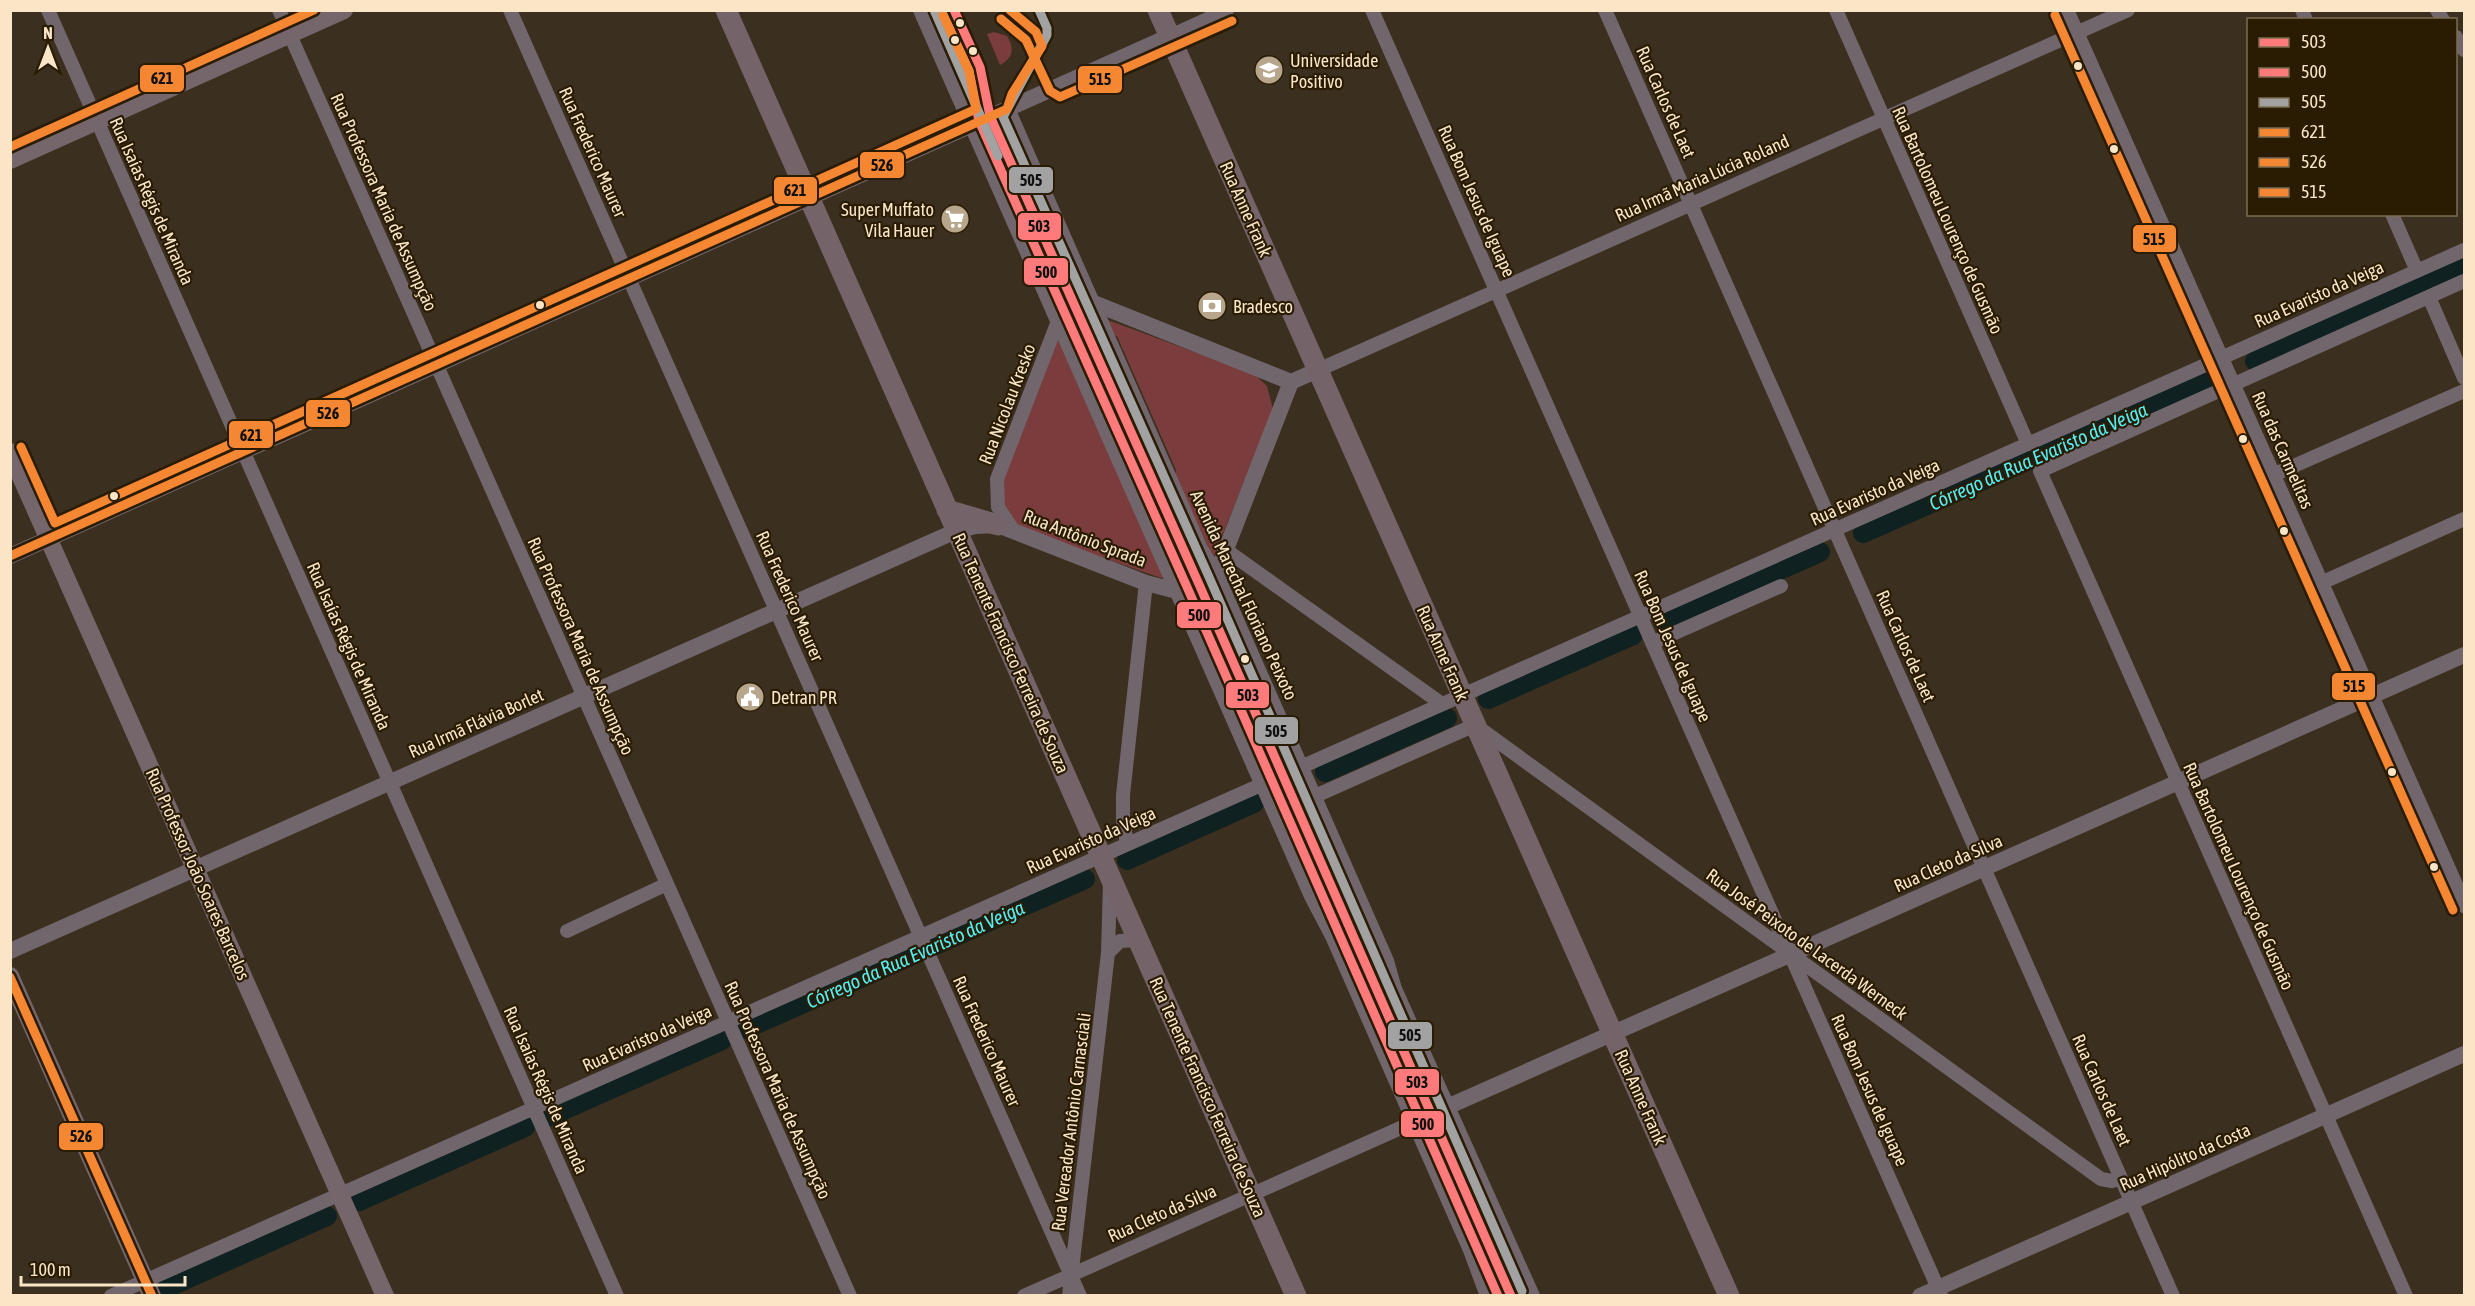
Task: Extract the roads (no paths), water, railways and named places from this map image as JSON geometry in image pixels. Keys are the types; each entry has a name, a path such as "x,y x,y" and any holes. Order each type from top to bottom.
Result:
{"main road":[{"path":"10,160 344,10"},
{"name":"Rua Tenente Francisco Ferreira de Souza","path":"726,10 1296,1296"},
{"name":"Rua Anne Frank","path":"1158,10 1729,1296"},
{"name":"Rua Professor João Soares Barcelos","path":"10,453 385,1296"},
{"path":"947,510 1006,528"},
{"path":"10,976 149,1288"}],"street":[{"name":"Rua Isaías Régis de Miranda","path":"48,10 617,1296"},
{"name":"Rua Professora Maria de Assumpção","path":"279,10 850,1296"},
{"name":"Rua Frederico Maurer","path":"510,10 1080,1296"},
{"path":"921,10 1312,896 1333,936 1471,1250 1488,1296"},
{"path":"10,556 1227,10"},
{"name":"Rua Bom Jesus de Iguape","path":"1372,10 1939,1292"},
{"name":"Rua Carlos de Laet","path":"1605,10 2173,1296"},
{"name":"Rua Bartolomeu Lourenço de Gusmão","path":"1836,10 2028,444"},
{"name":"Rua das Carmelitas","path":"2066,10 2464,905"},
{"name":"Rua Irmã Maria Lúcia Roland","path":"1292,382 2128,10"},
{"name":"Avenida Marechal Floriano Peixoto","path":"1007,109 1200,549 1216,575 1386,962 1394,989 1532,1296"},
{"path":"2393,216 2417,271"},
{"name":"Rua Evaristo da Veiga","path":"1300,767 2464,250"},
{"path":"2233,385 2464,282"},
{"path":"2429,297 2464,378"},
{"path":"1091,302 1292,382 1216,575 1177,591"},
{"name":"Rua Nicolau Kresko","path":"1006,528 998,507 998,479 1058,321"},
{"name":"Rua Bartolomeu Lourenço de Gusmão","path":"2233,385 2040,471 2406,1296"},
{"path":"2273,475 2464,391"},
{"path":"2321,583 2464,519"},
{"name":"Rua Antônio Sprada","path":"956,531 975,526 1006,528 1146,583 1177,591"},
{"name":"Rua Irmã Flávia Borlet","path":"10,951 956,531"},
{"path":"1226,550 1442,704"},
{"path":"1127,844 1123,820 1123,795 1146,583"},
{"path":"1652,643 1781,586"},
{"name":"Rua Cleto da Silva","path":"1447,1107 2464,655"},
{"path":"1314,797 1475,725"},
{"name":"Rua José Peixoto de Lacerda Werneck","path":"1475,725 2101,1179 2112,1181 2121,1178"},
{"name":"Rua Evaristo da Veiga","path":"111,1296 149,1288 340,1194 728,1021 922,939 1263,784"},
{"name":"Rua Vereador Antônio Carnasciali","path":"1069,1296 1108,954 1111,878"},
{"path":"567,931 667,884"},
{"path":"1108,954 1120,941 1138,940"},
{"name":"Rua Hipólito da Costa","path":"1920,1296 1939,1292 2132,1202 2464,1054"},
{"name":"Rua Cleto da Silva","path":"1024,1296 1414,1122"}],"waterway":[{"name":"Córrego da Rua Evaristo da Veiga","path":"2255,361 2464,267"},
{"name":"Córrego da Rua Evaristo da Veiga","path":"1863,533 2213,379"},
{"name":"Córrego da Rua Evaristo da Veiga","path":"1664,621 1820,552"},
{"name":"Córrego da Rua Evaristo da Veiga","path":"1488,699 1633,635"},
{"name":"Córrego da Rua Evaristo da Veiga","path":"1325,772 1447,718"},
{"name":"Córrego da Rua Evaristo da Veiga","path":"1127,860 1254,803"},
{"name":"Córrego da Rua Evaristo da Veiga","path":"745,1029 1085,879"},
{"name":"Córrego da Rua Evaristo da Veiga","path":"547,1117 722,1040"},
{"name":"Córrego da Rua Evaristo da Veiga","path":"359,1201 525,1127"},
{"name":"Córrego da Rua Evaristo da Veiga","path":"162,1290 327,1216"}],"place":[{"name":"Universidade Positivo","path":"1269,70"},
{"name":"Super Muffato Vila Hauer","path":"955,219"},
{"name":"Bradesco","path":"1212,306"},
{"name":"Detran PR","path":"750,697"}]}
